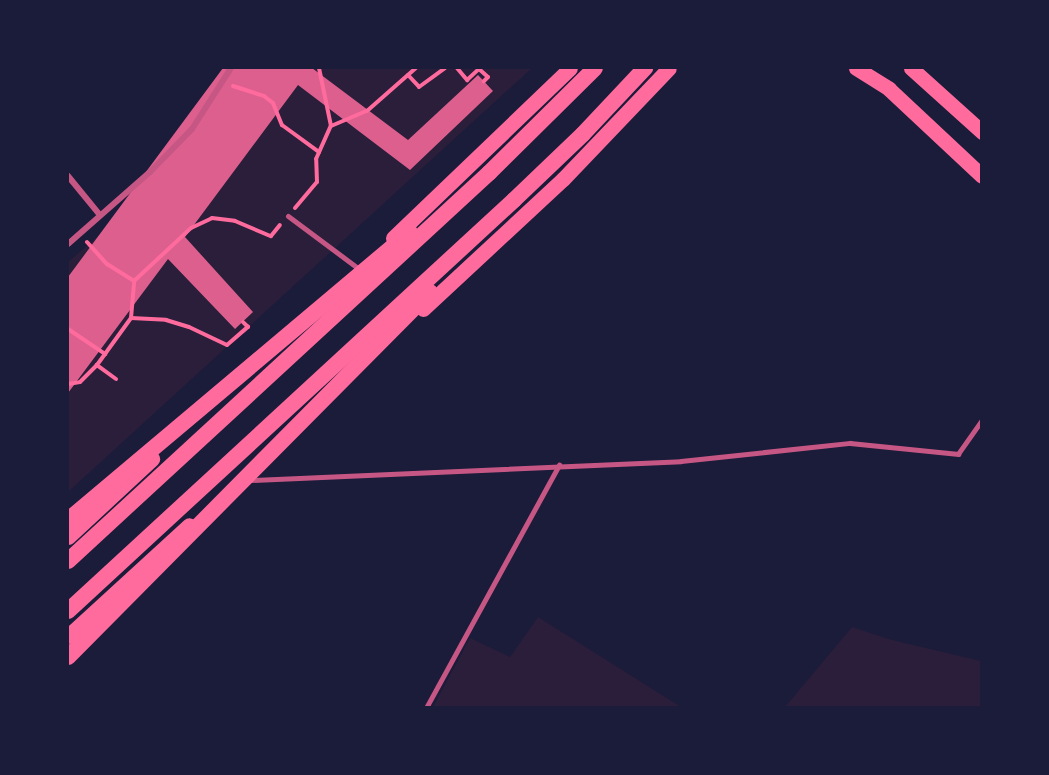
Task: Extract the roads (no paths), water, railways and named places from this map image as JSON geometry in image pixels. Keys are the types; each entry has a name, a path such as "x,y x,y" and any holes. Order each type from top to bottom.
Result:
{"highway":[{"path":"68,561 557,108 596,68"},
{"path":"68,657 302,423 645,68"},
{"path":"68,520 557,108"},
{"path":"68,611 507,207 583,134"}],"main road":[{"path":"68,537 498,140 570,68"},
{"path":"68,636 555,186 669,68"},
{"path":"856,68 889,89 981,176"},
{"path":"911,68 981,132"}],"street":[{"path":"68,244 99,214 150,172 192,129 231,68"},
{"path":"68,176 99,214"},
{"path":"288,216 359,269"}],"lane":[{"path":"239,478 257,481 681,461 850,443 958,454 981,420"},
{"path":"426,708 559,465"}]}
